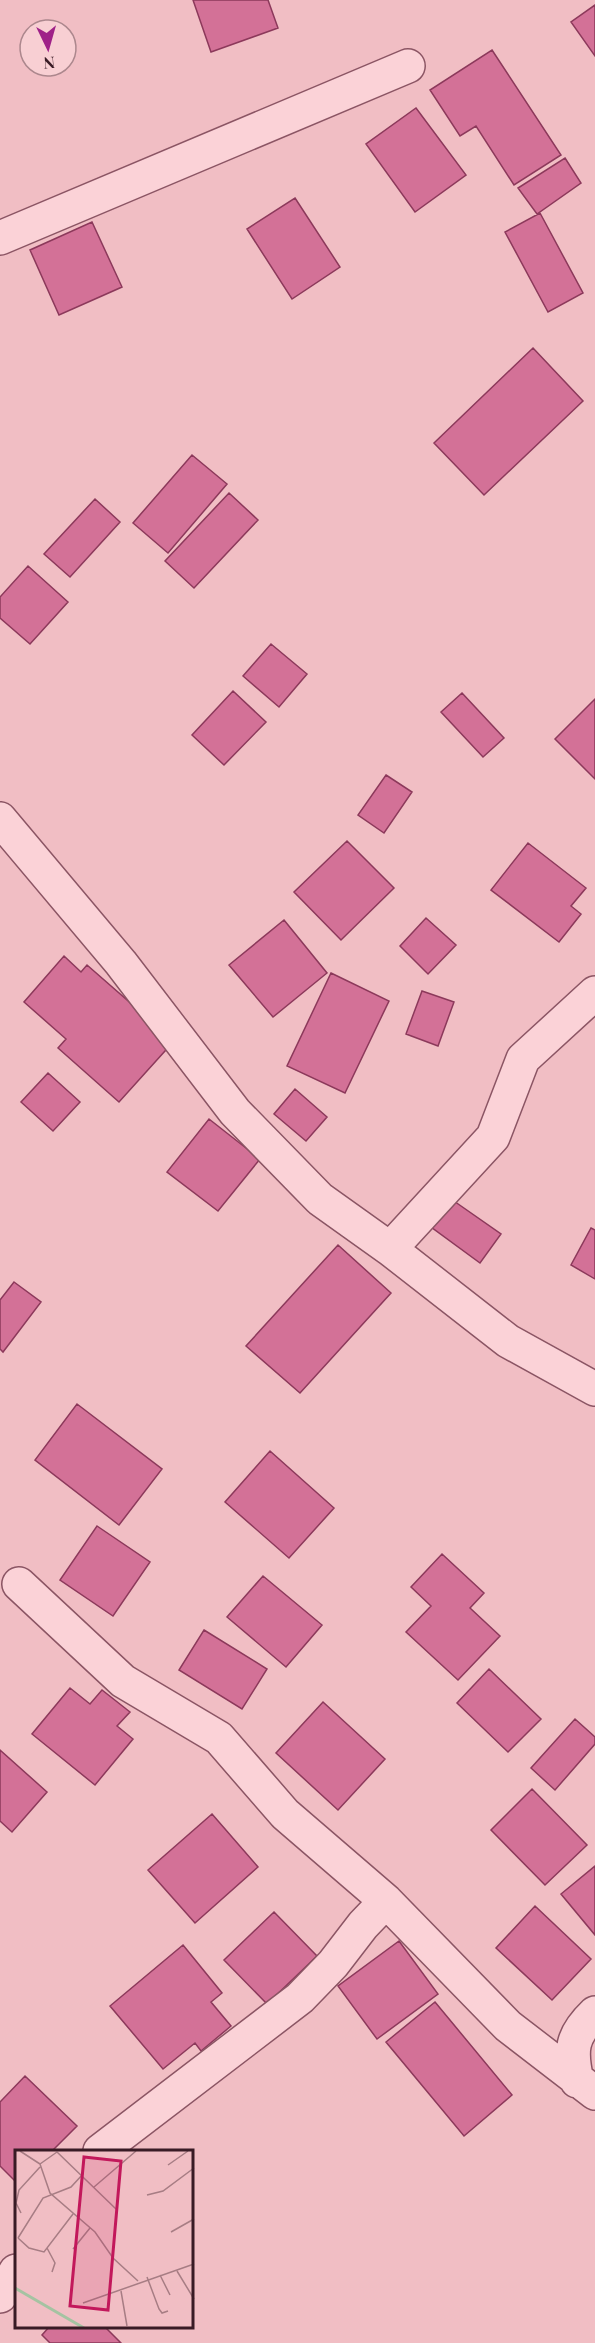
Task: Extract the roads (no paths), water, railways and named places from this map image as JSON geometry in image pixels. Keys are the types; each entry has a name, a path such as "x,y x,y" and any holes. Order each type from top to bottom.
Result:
{"street":[{"path":"0,238 408,66"},
{"path":"0,819 121,963 235,1112 320,1199 390,1249 508,1341 595,1389"},
{"path":"390,1249 493,1137 523,1059 595,993"},
{"path":"19,1584 123,1681 219,1738 285,1814 386,1901 508,2026 586,2087"},
{"path":"101,2150 300,1998 333,1964 363,1925 386,1901"},
{"path":"586,2087 572,2058 574,2039 595,2013"},
{"path":"0,2296 15,2273"}]}
